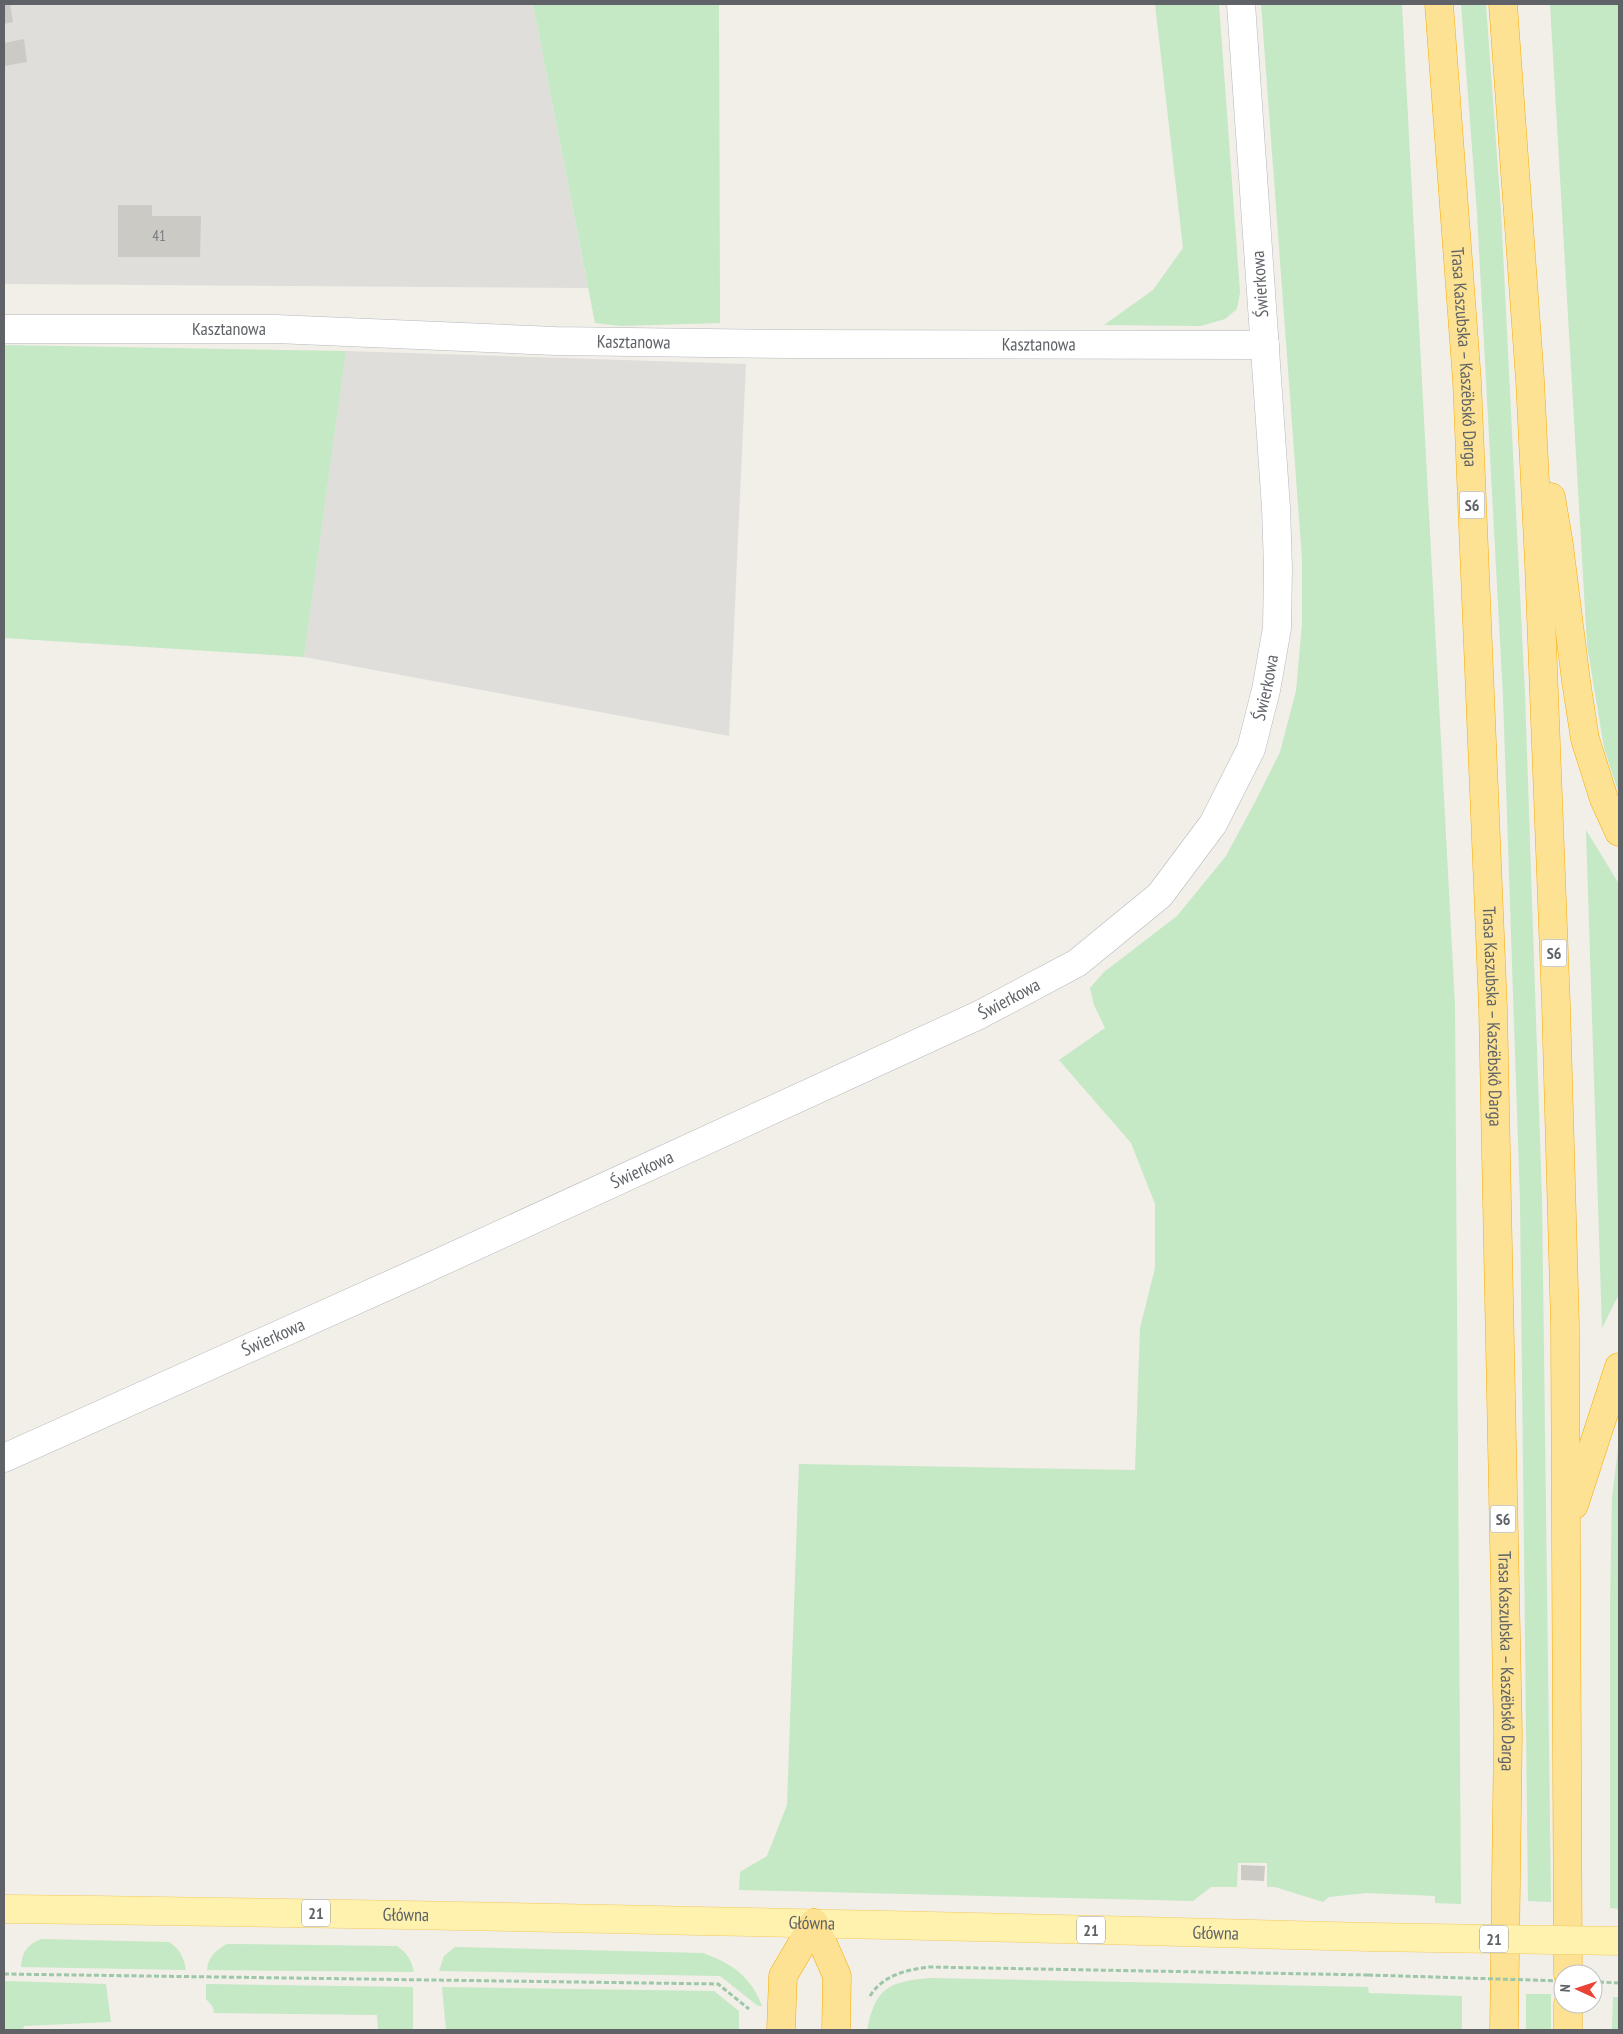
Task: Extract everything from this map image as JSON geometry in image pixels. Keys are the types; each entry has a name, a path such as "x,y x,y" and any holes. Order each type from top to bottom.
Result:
{"highway":[{"name":"Trasa Kaszubska – Kaszëbskô Darga","path":"1439,4 1467,381 1494,1008 1508,1733 1504,2030"},
{"name":"S6","path":"1503,4 1530,380 1556,1005 1565,1325 1568,1964"},
{"path":"1530,380 1559,545 1585,739 1604,799 1619,832"},
{"path":"1567,1525 1619,1367"},
{"path":"782,2030 783,1976 814,1923"},
{"path":"814,1923 837,1976 836,2030"},
{"path":"1568,2014 1568,2030"}],"main road":[{"name":"Główna","path":"4,1909 814,1923 1369,1937 1619,1941"}],"street":[{"name":"Świerkowa","path":"4,1458 423,1270 979,1015 1077,963 1160,895 1213,824 1251,749 1266,690 1277,628 1278,568 1265,345 1240,4"},
{"name":"Kasztanowa","path":"4,330 276,329 555,341 789,344 1265,345"}],"path":[{"path":"869,1998 874,1989 888,1978 909,1970 929,1967 1368,1975 1553,1981"},
{"path":"4,1974 718,1984 748,2008 750,2013"},
{"path":"1603,1982 1619,1983"}],"shaded area":[{"path":"4,4 533,4 588,288 5,284"},
{"path":"346,351 746,364 729,736 304,657"}],"green space":[{"path":"533,4 719,4 720,323 621,326 595,323"},
{"path":"1155,4 1219,4 1240,292 1237,309 1225,319 1201,326 1104,325 1153,290 1183,248"},
{"path":"1261,4 1402,4 1455,1005 1461,1904 1435,1903 1435,1896 1367,1893 1329,1897 1323,1902 1275,1887 1267,1887 1267,1863 1238,1863 1237,1887 1211,1887 1193,1901 739,1890 740,1872 767,1856 787,1805 799,1464 1135,1470 1140,1328 1155,1268 1155,1204 1131,1143 1059,1060 1105,1028 1094,1005 1090,988 1104,972 1177,916 1226,856 1280,752 1296,691 1302,625 1302,559"},
{"path":"1461,4 1486,4 1501,211 1525,694 1542,1198 1551,1902 1528,1901 1520,1201 1503,697 1477,213"},
{"path":"1550,4 1619,4 1619,794 1604,748 1587,645"},
{"path":"4,345 346,351 304,657 4,638"},
{"path":"1586,830 1619,884 1619,1294 1602,1328"},
{"path":"1619,1441 1619,1909 1610,1908 1610,1611 1612,1498"},
{"path":"41,1939 169,1942 181,1954 186,1970 21,1967 26,1950"},
{"path":"227,1944 397,1946 404,1952 412,1964 414,1972 207,1970 213,1954"},
{"path":"455,1947 703,1953 722,1961 739,1972 752,1986 762,2006 758,2006 720,1976 439,1971 444,1956"},
{"path":"930,1978 1368,1987 1369,1993 1462,1996 1462,2030 867,2030 875,2004 886,1989 904,1982"},
{"path":"4,1981 106,1984 111,2022 24,2026 23,2030 4,2030"},
{"path":"206,1984 413,1987 413,2030 378,2030 377,2015 214,2013 213,2007 206,1999"},
{"path":"442,1987 714,1991 739,2011 739,2030 446,2030"},
{"path":"1526,1994 1551,1994 1551,2030 1526,2030"},
{"path":"1613,1997 1619,1997 1619,2030 1612,2030"}],"building":[{"path":"4,4 10,4 13,22 4,24"},
{"path":"24,39 27,62 4,66 4,43"},
{"path":"118,205 152,205 152,216 201,216 200,257 118,257"},
{"path":"1241,1865 1265,1866 1264,1881 1241,1880"}]}
